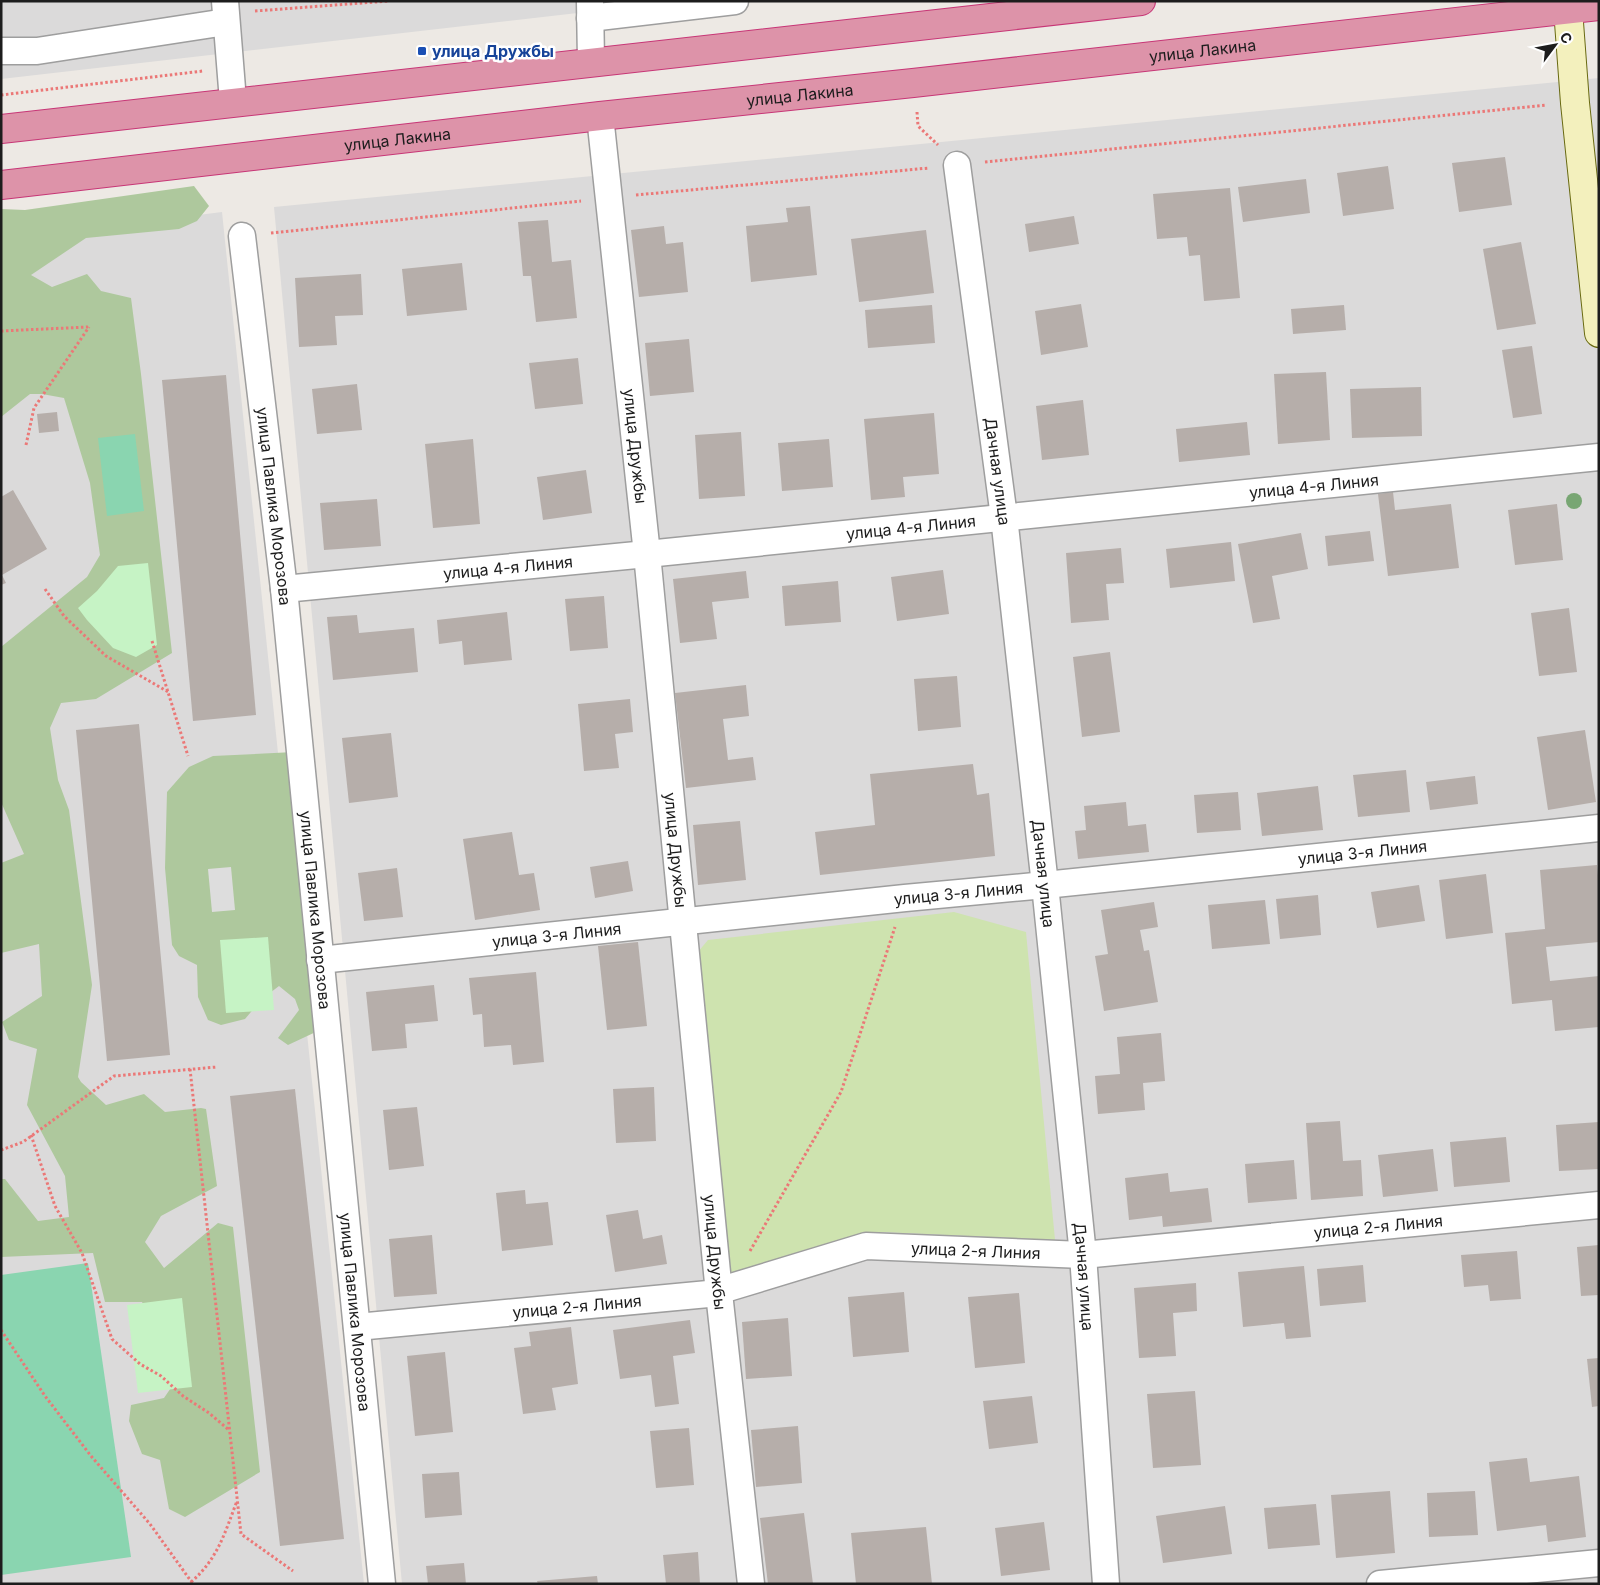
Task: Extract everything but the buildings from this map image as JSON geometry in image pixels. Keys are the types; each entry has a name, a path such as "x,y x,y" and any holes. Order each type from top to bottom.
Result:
{"highway":[{"path":"1,129 591,60 1141,1"},
{"name":"улица Лакина","path":"1,185 600,116 1599,6"}],"street":[{"path":"591,60 590,10 736,1"},
{"path":"1568,9 1575,103 1599,333"},
{"path":"1,51 37,51 226,12 234,101"},
{"name":"улица Дружбы","path":"600,116 647,554 683,922 724,1291 751,1584"},
{"name":"Дачная улица","path":"957,165 1004,516 1045,885 1083,1255 1106,1584"},
{"name":"улица Павлика Морозова","path":"242,236 284,588 382,1584"},
{"name":"улица 4-я Линия","path":"284,588 647,554 1004,516 1599,457"},
{"name":"улица 3-я Линия","path":"320,960 905,898 1599,828"},
{"name":"улица 2-я Линия","path":"357,1327 724,1291 866,1246 1083,1255 1599,1204"},
{"path":"1380,1584 1599,1563"}],"path":[{"path":"252,6 253,12 389,1"},
{"path":"1,95 231,67"},
{"path":"913,83 918,126 957,165"},
{"path":"242,236 1516,107 1575,103"},
{"path":"1,331 89,327 34,408 26,445"},
{"path":"45,589 64,616 106,656 170,693"},
{"path":"152,641 170,693 188,756"},
{"path":"724,1291 842,1092 905,898"},
{"path":"1,1150 23,1142 114,1076 217,1067"},
{"path":"190,1070 241,1534 293,1571"},
{"path":"32,1136 55,1206 82,1253 112,1339 140,1364 161,1376 183,1396 230,1430"},
{"path":"1,1330 45,1396 91,1456 150,1524 192,1583 211,1561 222,1542 237,1499"}],"shaded area":[{"path":"1,1 682,1 1,79"},
{"path":"1599,78 1599,1584 402,1584 274,207"},
{"path":"222,212 364,1584 1,1584 1,240"},
{"path":"231,867 235,910 212,912 208,869"}],"green space":[{"path":"194,186 209,206 197,221 179,229 86,238 31,275 52,287 87,274 101,291 131,298 141,374 172,653 96,699 61,703 50,728 58,780 69,810 92,985 78,1077 106,1105 144,1094 165,1112 206,1109 217,1186 161,1216 145,1242 164,1268 218,1223 233,1227 260,1472 185,1517 169,1509 160,1460 142,1454 129,1421 131,1405 164,1398 181,1373 142,1302 105,1302 93,1253 1,1257 1,1179 5,1179 38,1221 69,1217 65,1176 27,1105 37,1049 9,1040 2,1022 42,996 39,944 1,953 1,863 24,854 1,802 1,647 87,577 100,555 90,483 64,398 30,394 1,417 1,209 25,210"},
{"path":"135,434 144,511 107,516 98,438"},
{"path":"148,563 157,645 136,657 113,648 78,608 97,591 118,566"},
{"path":"294,752 320,1030 288,1045 278,1038 299,1010 295,999 279,986 262,999 245,1019 221,1025 208,1020 198,997 197,965 179,956 172,945 165,868 167,792 189,767 213,756"},
{"path":"954,912 1026,932 1055,1240 882,1232 725,1282 692,959 708,940"},
{"path":"268,937 274,1010 226,1013 220,940"},
{"path":"88,1263 131,1557 1,1575 1,1275"},
{"path":"182,1298 192,1387 138,1393 127,1305"}],"place":[{"name":"улица Дружбы","path":"422,51"}]}
